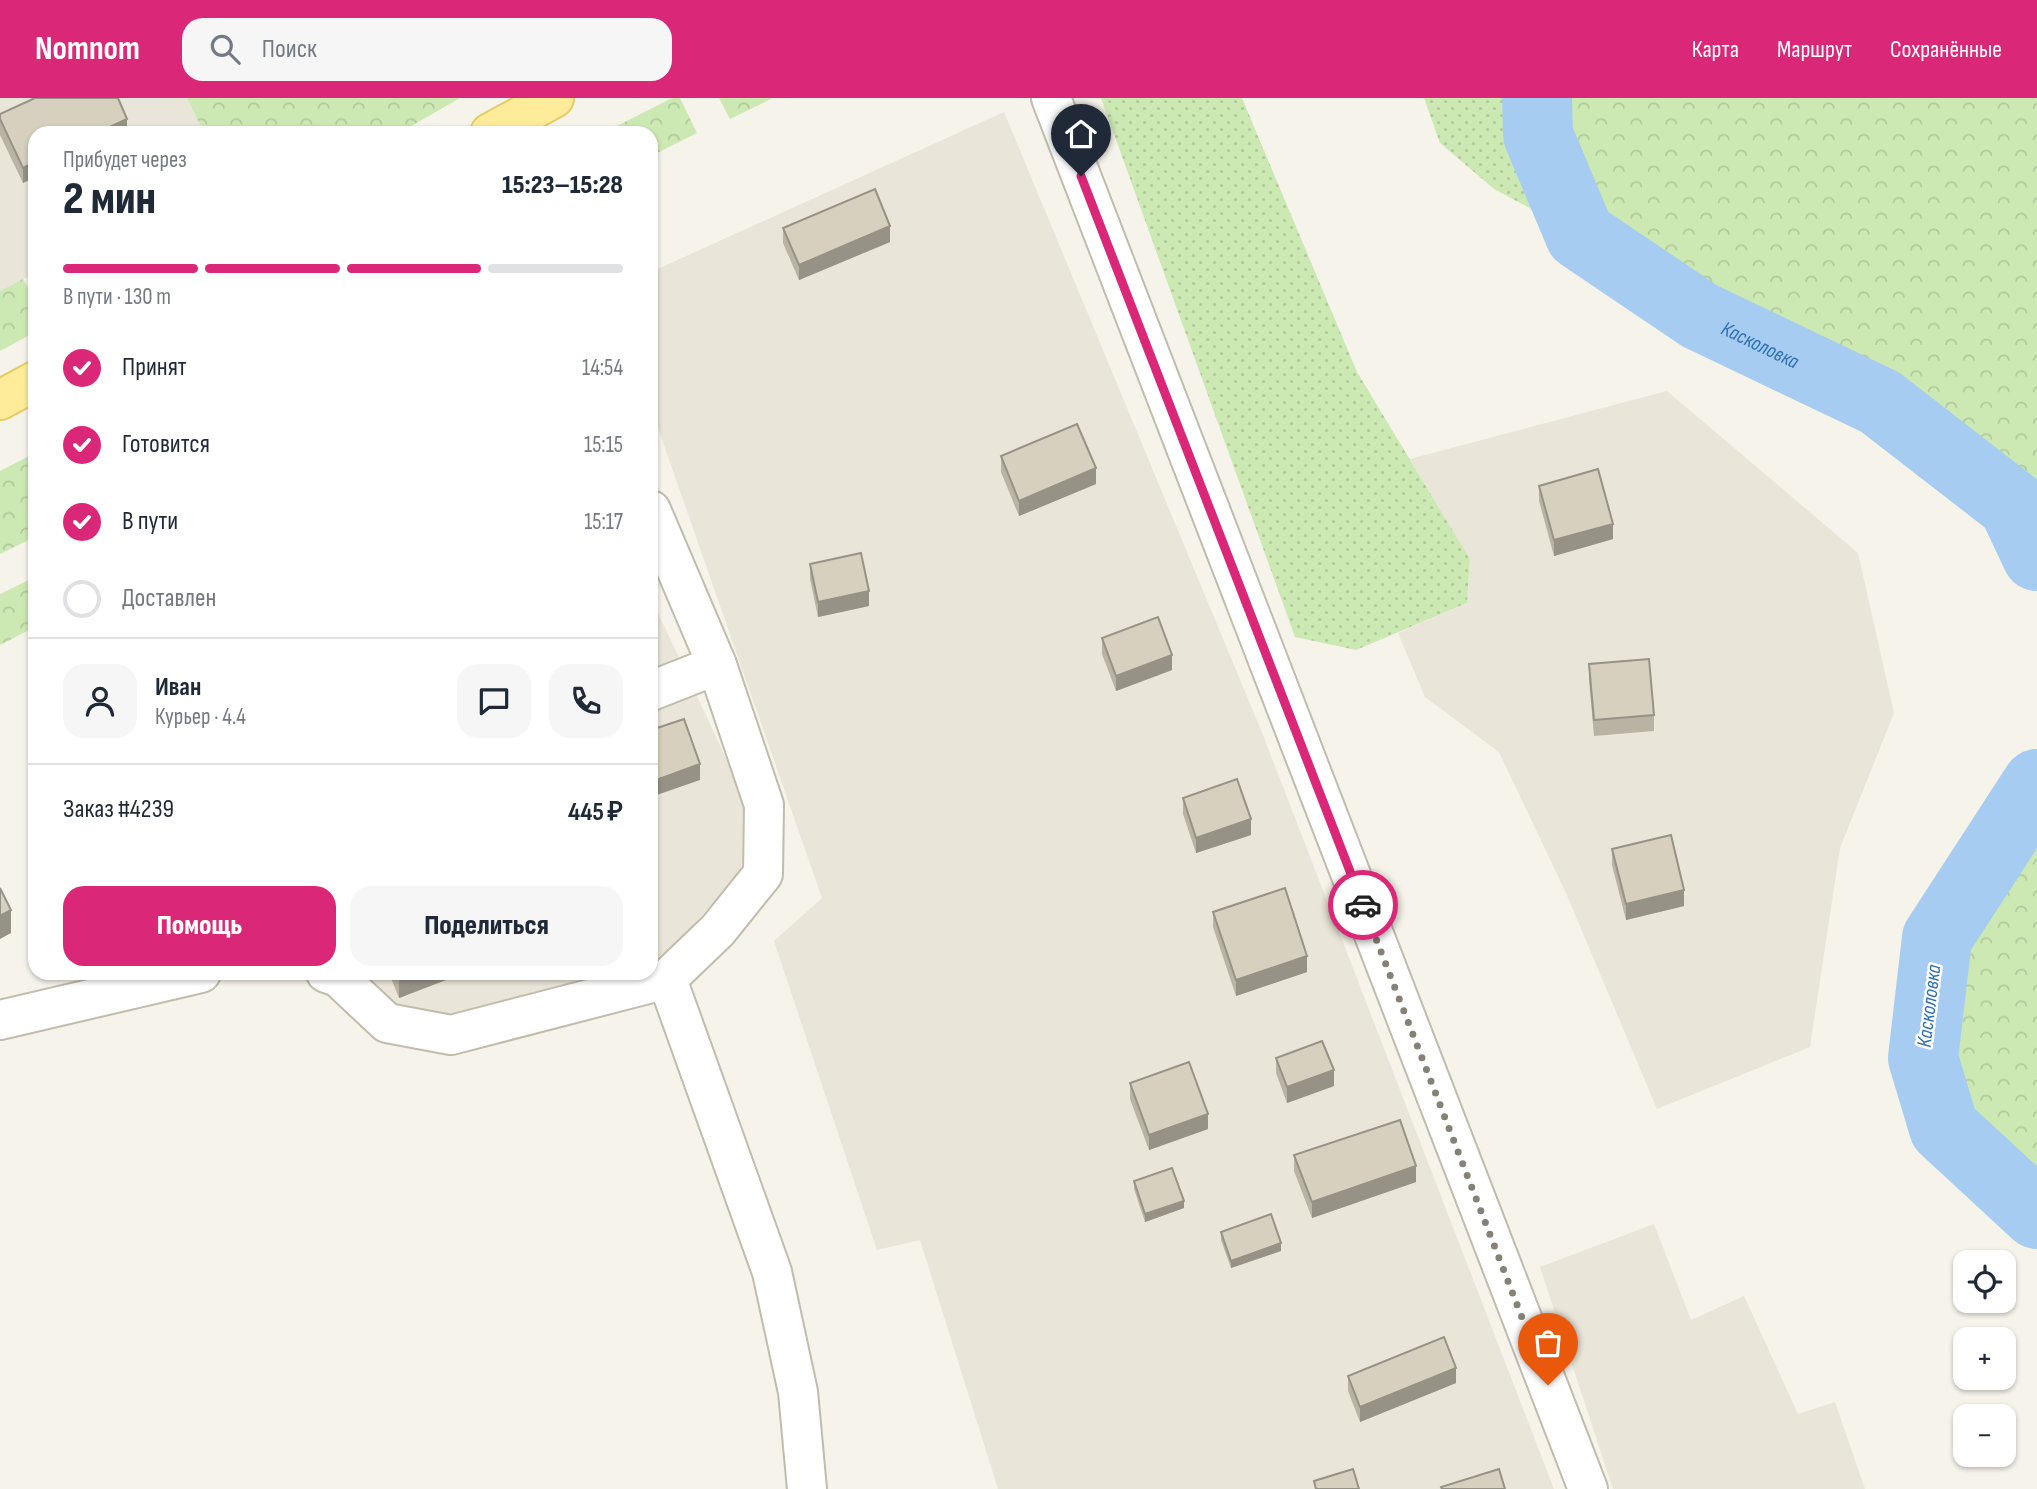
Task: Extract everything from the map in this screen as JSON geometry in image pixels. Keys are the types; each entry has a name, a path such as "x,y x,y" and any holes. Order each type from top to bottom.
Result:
{"main road":[{"path":"505,126 554,98"},
{"path":"0,400 28,386"}],"street":[{"path":"1051,98 1588,1489"},
{"path":"341,980 387,1023 451,1035 667,979 718,930 763,874 764,805 716,665 658,527"},
{"path":"658,688 716,665"},
{"path":"667,979 772,1272 798,1392 807,1489"},
{"path":"0,1020 171,980"}],"shaded area":[{"path":"0,98 187,98 201,126 28,126 28,277 0,291"},
{"path":"1004,112 1263,735 1554,1489 998,1489 920,1240 877,1250 774,941 822,898 658,428 658,269"},
{"path":"1667,391 1858,553 1894,713 1840,848 1810,1047 1657,1109 1566,893 1499,752 1425,697 1398,633 1467,603 1470,559 1410,459"},
{"path":"658,613 745,799 741,872 658,962"},
{"path":"371,980 588,980 448,1017 389,1005"},
{"path":"1654,1224 1691,1320 1744,1296 1798,1414 1835,1402 1865,1489 1613,1489 1540,1267"}],"green space":[{"path":"187,98 460,98 411,126 201,126"},
{"path":"672,98 680,98 697,133 658,152 658,126 617,126"},
{"path":"719,98 773,98 730,119"},
{"path":"1101,98 1242,98 1357,372 1470,559 1467,603 1356,650 1295,637"},
{"path":"1424,98 1537,98 1538,135 1580,235 1494,189 1440,143"},
{"path":"1537,98 2037,98 2037,556 2013,505 1880,402 1700,316 1580,235 1538,135"},
{"path":"23,279 28,288 28,336 0,351 0,291"},
{"path":"28,457 28,540 0,554 0,471"},
{"path":"28,580 28,631 0,645 0,594"},
{"path":"2037,784 2037,1214 1944,1128 1923,1058 1937,938"}],"building":[{"path":"35,98 118,98 127,119 112,126 28,126 28,166 23,168 0,114"},
{"path":"875,189 890,226 799,265 783,228"},
{"path":"1077,424 1096,468 1019,501 1001,456"},
{"path":"1598,469 1613,524 1554,540 1539,486"},
{"path":"861,553 869,591 818,602 810,564"},
{"path":"1158,617 1172,655 1116,676 1102,638"},
{"path":"1649,659 1654,715 1594,720 1589,664"},
{"path":"684,719 700,764 658,779 658,728"},
{"path":"1237,779 1251,819 1196,838 1183,798"},
{"path":"1671,835 1684,890 1626,904 1612,849"},
{"path":"0,888 11,910 0,916"},
{"path":"1285,888 1307,956 1236,980 1213,912"},
{"path":"1322,1041 1334,1070 1287,1087 1276,1058"},
{"path":"1189,1062 1208,1114 1149,1135 1130,1083"},
{"path":"1400,1120 1416,1166 1312,1202 1294,1155"},
{"path":"1172,1168 1184,1201 1145,1214 1134,1181"},
{"path":"1271,1214 1281,1243 1231,1261 1221,1232"},
{"path":"1444,1337 1456,1368 1360,1407 1348,1376"},
{"path":"1353,1469 1359,1489 1316,1489 1314,1481"},
{"path":"1499,1469 1505,1489 1441,1487"}],"waterway":[{"name":"Касколовка","path":"1537,98 1538,135 1580,235 1700,316 1880,402 2013,505 2037,556"},
{"name":"Касколовка","path":"2037,784 1937,938 1923,1058 1944,1128 2037,1214"}],"way so far":[{"path":"1363,905 1548,1385"}],"route":[{"path":"1081,176 1363,905"}]}
